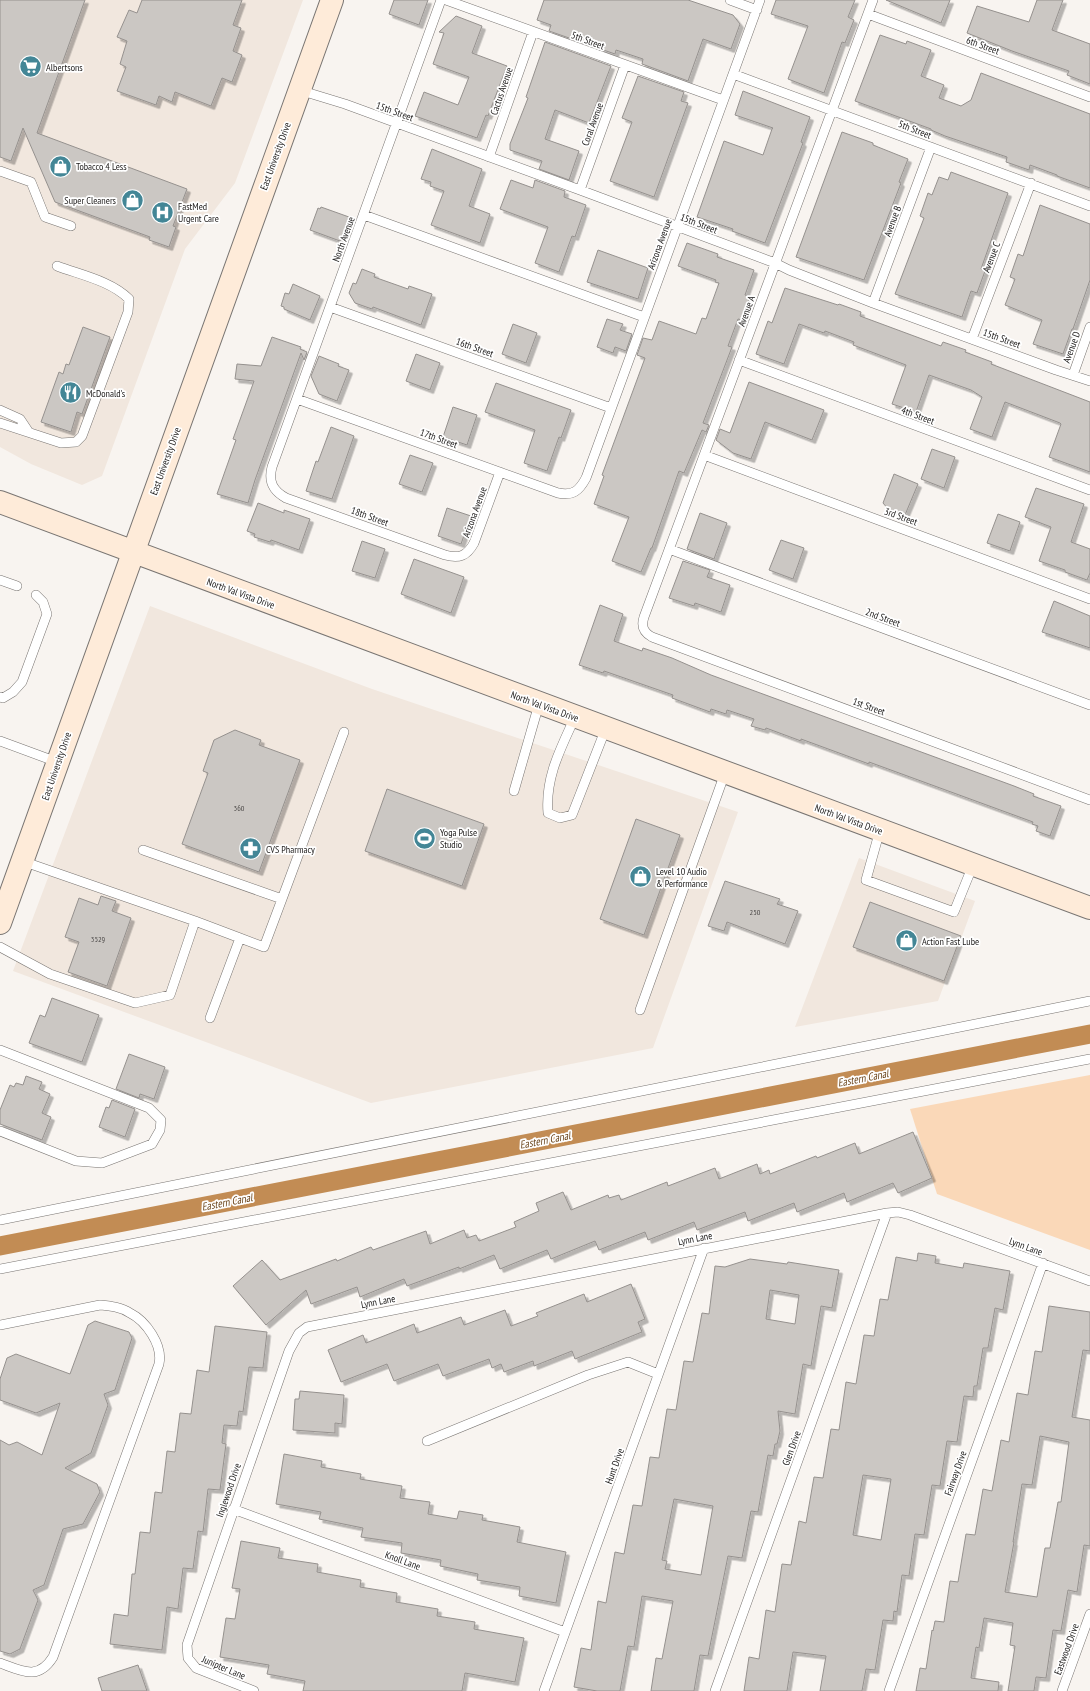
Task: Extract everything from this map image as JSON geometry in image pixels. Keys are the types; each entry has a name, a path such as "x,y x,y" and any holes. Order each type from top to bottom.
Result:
{"main road":[{"name":"East University Drive","path":"0,922 56,762 332,0"},
{"name":"North Val Vista Drive","path":"0,502 1090,908"}],"lane":[{"name":"North Avenue","path":"272,486 270,480 272,467 441,0"},
{"name":"5th Street","path":"446,0 723,100"},
{"path":"730,0 756,10"},
{"name":"Arizona Avenue","path":"575,493 580,489 586,478 760,0"},
{"name":"Avenue A","path":"643,629 642,623 644,617 873,0"},
{"name":"6th Street","path":"868,14 1090,97"},
{"name":"Cactus Avenue","path":"489,157 533,32"},
{"name":"Coral Avenue","path":"580,190 625,65"},
{"name":"5th Street","path":"733,74 1090,206"},
{"name":"15th Street","path":"299,90 345,104 396,124 580,190 775,263 873,303 1090,381"},
{"name":"Avenue B","path":"873,303 931,147"},
{"path":"0,171 31,182 45,217 71,226"},
{"name":"Avenue C","path":"972,339 1030,184"},
{"path":"364,215 644,317"},
{"path":"0,423 61,443 76,442 82,436 128,312 129,299 123,293 112,286 57,266"},
{"name":"16th Street","path":"330,307 611,408"},
{"name":"Avenue D","path":"1072,375 1090,327"},
{"name":"4th Street","path":"739,360 1090,490"},
{"name":"17th Street","path":"297,399 558,493 575,493"},
{"path":"0,410 20,419 28,431"},
{"name":"3rd Street","path":"704,455 1090,599"},
{"name":"Arizona Avenue","path":"464,556 474,543 500,472"},
{"name":"18th Street","path":"272,486 286,498 445,555 458,557 464,556"},
{"name":"2nd Street","path":"669,549 1090,705"},
{"path":"0,580 17,586"},
{"path":"0,697 3,698 13,692 22,682 47,614 44,602 36,595"},
{"name":"1st Street","path":"643,629 646,634 652,637 1090,800"},
{"path":"514,791 539,704"},
{"path":"576,717 553,770 547,796 548,813 560,818 572,815 606,728"},
{"path":"22,861 195,921 264,947 344,732"},
{"path":"0,741 56,762"},
{"path":"640,1010 725,773"},
{"path":"880,830 866,880 954,912 973,865"},
{"path":"144,850 282,899"},
{"path":"0,947 50,974 135,1003 170,995 195,921"},
{"path":"210,1018 240,938"},
{"path":"0,1220 1090,1001"},
{"path":"0,1050 149,1108 161,1120 160,1130 152,1144 102,1163 76,1161 0,1131"},
{"path":"0,1269 1090,1059"},
{"name":"Lynn Lane","path":"299,1333 307,1327 316,1324 704,1248 886,1213 898,1212 910,1215 1090,1281"},
{"name":"Glen Drive","path":"715,1691 886,1213"},
{"name":"Hunt Drive","path":"544,1691 704,1248"},
{"name":"Fairway Drive","path":"889,1691 1043,1263"},
{"path":"0,1325 100,1305 110,1306 122,1309 138,1318 159,1346 161,1356 157,1372 53,1658 41,1671 32,1673 24,1672 0,1663"},
{"name":"Inglewood Drive","path":"188,1658 188,1638 289,1351 299,1333"},
{"path":"427,1441 588,1375 628,1362 658,1374"},
{"name":"Knoll Lane","path":"233,1509 565,1632"},
{"name":"Eastwood Drive","path":"1062,1691 1090,1614"},
{"name":"Junipter Lane","path":"188,1658 191,1664 200,1671 254,1691"}],"shaded area":[{"path":"0,0 303,0 235,183 185,249 102,476 82,485 31,464 0,447"},
{"path":"150,606 372,689 738,812 653,1048 371,1103 13,971"},
{"path":"859,858 975,901 938,1001 795,1027"},
{"path":"1090,1075 1090,1250 937,1194 910,1109"}],"building":[{"path":"0,0 85,0 37,133 187,189 173,226 176,227 169,247 149,240 150,237 55,202 23,128 11,161 0,157"},
{"path":"142,0 242,0 233,25 241,28 233,51 242,55 232,82 222,78 211,106 175,92 172,102 159,96 156,105 117,91 126,67 120,64 127,41 117,37 129,10 137,13"},
{"path":"394,0 428,0 419,25 389,14"},
{"path":"544,0 688,0 733,15 740,24 731,49 703,39 688,81 642,64 643,59 616,50 615,54 549,31 551,25 537,20"},
{"path":"776,0 855,0 848,17 854,20 845,43 842,42 824,93 788,79 808,26 771,14"},
{"path":"886,0 950,0 941,23"},
{"path":"1037,0 1063,0 1052,30 1090,44 1090,84 1067,75 1069,71 967,33 977,6 1029,22"},
{"path":"456,16 482,26 472,53 507,66 488,116 486,115 477,138 415,116 424,92 458,105 469,77 433,64 444,33 439,32"},
{"path":"880,35 906,44 907,41 931,50 921,76 944,85 939,98 961,106 971,100 981,73 1090,114 1090,188 1030,165 1029,170 1006,162 1007,157 945,136 931,129 855,101"},
{"path":"545,42 611,66 589,123 555,110 545,139 579,151 569,180 539,169 542,161 510,150 510,144 528,98 526,97"},
{"path":"638,76 684,92 681,101 688,103 654,197 610,181 632,122 622,118"},
{"path":"743,91 810,117 801,142 803,143 765,243 732,231 733,229 697,217 724,141 763,155 773,128 735,115"},
{"path":"842,132 873,143 873,145 908,159 899,182 901,183 864,280 796,257"},
{"path":"432,149 482,169 469,206 490,214 480,243 431,225 444,191 430,186 431,182 421,179"},
{"path":"951,172 1008,193 981,269 985,271 977,293 971,291 962,317 895,294 924,218 920,216 928,193 932,195 939,177 948,180"},
{"path":"511,180 533,188 535,180 565,191 564,197 586,205 575,237 572,236 559,272 535,263 548,227 500,209"},
{"path":"1040,205 1090,224 1090,280 1063,354 1033,344 1042,320 1005,305 1015,279 1010,277 1018,254 1023,256"},
{"path":"321,207 349,217 340,241 310,230 318,208 320,209"},
{"path":"687,243 718,254 717,257 754,270 745,295 750,297 742,320 738,319 728,346 732,347 703,423 709,425 706,432 702,430 684,473 679,471 652,548 641,572 612,561 629,517 594,504 604,476 602,475 645,358 637,355 643,338 652,340 659,321 696,334 702,318 706,319 719,283 715,282 716,280 678,266"},
{"path":"598,250 648,268 638,299 587,282"},
{"path":"362,269 375,274 374,277 408,289 409,286 432,294 421,325 373,307 372,309 355,303 349,293 353,283 356,284"},
{"path":"293,284 320,296 310,320 284,309 284,307 281,306 285,293 289,294"},
{"path":"785,288 861,312 860,316 941,346 943,342 966,350 965,352 992,362 991,364 1090,402 1090,472 1049,457 1061,424 1060,423 1005,402 992,437 970,429 982,397 971,390 929,375 916,412 892,404 906,365 853,345 854,342 825,331 824,333 799,324 784,364 756,354 768,321 772,323"},
{"path":"607,319 623,324 620,330 632,334 626,351 615,347 613,353 597,347"},
{"path":"513,324 537,333 526,363 502,354"},
{"name":"McDonald's","path":"83,327 110,337 82,414 77,412 71,432 41,422 59,372 63,374 66,364 69,365"},
{"path":"272,337 301,347 300,349 307,352 304,360 301,353 248,503 217,494 236,440 233,439 254,381 235,379 237,364 261,366"},
{"path":"416,354 440,363 430,390 406,381"},
{"path":"319,356 339,364 338,366 349,370 337,401 319,394 311,376"},
{"path":"749,382 824,410 812,440 765,422 751,459 733,453 716,440 720,429 730,433"},
{"path":"496,383 571,410 561,438 559,437 547,471 524,463 535,430 485,412"},
{"path":"453,407 477,415 467,445 443,437"},
{"path":"331,427 354,436 332,499 306,491 316,461 318,462"},
{"path":"932,449 955,457 944,488 921,479"},
{"path":"410,455 433,463 422,492 399,484"},
{"path":"894,474 918,484 905,515 888,509 883,503"},
{"path":"1036,488 1084,504 1071,542 1090,549 1090,573 1087,580 1065,572 1065,570 1039,561 1051,527 1025,517"},
{"path":"258,503 284,513 284,510 310,519 299,550 271,540 270,542 254,537 255,534 247,531"},
{"path":"447,508 471,516 461,544 438,536"},
{"path":"700,513 727,523 714,559 687,549"},
{"path":"998,514 1020,522 1010,551 987,543"},
{"path":"781,540 804,548 793,579 769,570"},
{"path":"362,541 385,549 375,578 352,571"},
{"path":"414,559 464,577 451,613 401,594"},
{"path":"683,561 710,570 707,577 730,585 721,612 695,603 694,606 669,598"},
{"path":"1054,601 1090,616 1090,648 1042,632"},
{"path":"600,605 623,614 614,641 642,651 643,648 672,658 711,675 1014,786 1034,794 1033,796 1061,806 1050,836 1036,831 1038,826 1032,824 1033,822 869,762 869,764 766,728 765,730 751,726 754,719 727,710 726,714 711,709 710,712 672,698 673,695 604,671 603,673 579,665"},
{"name":"CVS Pharmacy","path":"235,730 261,740 259,745 300,760 259,872 182,844 208,773 203,771 214,740"},
{"name":"Yoga Pulse Studio","path":"387,789 484,824 462,886 365,851"},
{"name":"Level 10 Audio & Performance","path":"636,819 680,835 644,935 600,919"},
{"path":"725,881 780,899 777,904 798,911 785,944 727,922 724,931 708,926"},
{"path":"101,896 116,901 112,911 131,918 107,986 68,972 79,942 65,937 79,898 98,905"},
{"name":"Action Fast Lube","path":"870,902 961,936 944,981 853,947"},
{"path":"52,998 99,1015 82,1062 29,1043 40,1015 45,1017"},
{"path":"129,1054 165,1067 154,1099 140,1094 139,1098 116,1089"},
{"path":"26,1076 42,1082 39,1089 50,1094 42,1113 51,1117 42,1140 0,1124 0,1110 10,1085 14,1087 16,1083 23,1085"},
{"path":"112,1100 135,1109 125,1137 99,1127 106,1107 109,1108"},
{"path":"913,1132 932,1178 898,1193 893,1183 847,1202 844,1193 797,1212 794,1203 748,1221 745,1212 697,1230 694,1222 648,1240 645,1232 599,1250 595,1241 551,1259 547,1250 500,1269 494,1255 459,1269 459,1267 407,1286 404,1279 360,1297 357,1287 311,1304 306,1290 266,1325 233,1286 262,1260 280,1280 336,1259 337,1261 371,1247 373,1250 426,1231 430,1244 464,1230 467,1238 476,1235 479,1241 516,1227 514,1222 539,1211 536,1203 563,1192 571,1210 608,1195 609,1198 619,1195 621,1200 667,1182 668,1186 715,1168 719,1179 757,1164 760,1174 769,1170 770,1174 855,1143 859,1154"},
{"path":"918,1253 936,1256 935,1263 963,1268 964,1263 1010,1271 1003,1310 995,1308 988,1348 983,1348 977,1386 974,1386 973,1397 964,1396 957,1442 947,1441 940,1486 932,1485 924,1535 915,1534 909,1576 902,1575 897,1612 894,1611 893,1621 883,1620 875,1670 866,1669 862,1691 820,1691 826,1656 793,1652 787,1691 744,1691 749,1657 759,1659 766,1610 775,1612 782,1564 791,1565 799,1521 806,1523 814,1477 823,1478 831,1429 839,1430 846,1382 856,1384 864,1335 874,1336 880,1299 888,1300 896,1257 917,1261","holes":["863,1475 891,1479 881,1540 853,1535"]},
{"path":"750,1259 787,1264 788,1262 839,1270 832,1308 821,1306 811,1366 803,1364 795,1414 778,1411 780,1431 777,1444 775,1444 773,1456 768,1455 758,1512 751,1511 742,1558 728,1556 708,1656 700,1655 694,1691 651,1691 656,1658 662,1659 673,1601 642,1596 634,1647 628,1646 620,1691 597,1691 574,1687 581,1648 591,1650 598,1601 606,1603 615,1552 624,1554 633,1505 642,1506 650,1457 659,1458 667,1409 676,1410 684,1361 693,1362 702,1313 709,1314 715,1266 725,1267","holes":["770,1290 799,1295 795,1324 766,1319","674,1499 713,1506 701,1575 665,1569 667,1561 662,1560"]},
{"path":"631,1284 645,1319 638,1322 642,1332 575,1359 572,1351 534,1366 533,1361 504,1372 501,1364 492,1368 489,1359 443,1376 438,1364 394,1381 387,1364 341,1382 328,1350 363,1335 366,1343 414,1324 417,1333 461,1317 464,1325 505,1310 511,1326 538,1316 536,1313 584,1294 587,1302"},
{"path":"1049,1306 1090,1312 1090,1351 1083,1350 1072,1417 1090,1420 1090,1546 1084,1545 1077,1592 1068,1590 1061,1631 1053,1630 1046,1678 1036,1677 1034,1691 1008,1691 1015,1646 1010,1645 1013,1623 984,1618 979,1648 976,1647 971,1678 999,1682 998,1691 916,1691 920,1668 926,1669 932,1630 933,1631 935,1621 944,1622 950,1581 958,1582 966,1534 975,1535 983,1489 992,1491 1001,1440 1009,1442 1017,1393 1028,1395 1035,1351 1042,1352","holes":["1040,1436 1069,1442 1061,1502 1058,1502 1050,1548 1045,1548 1037,1597 1005,1592 1022,1484 1032,1485"]},
{"path":"95,1321 129,1332 132,1338 115,1390 104,1394 108,1405 91,1453 65,1468 97,1484 100,1492 83,1524 63,1529 44,1585 33,1590 38,1600 20,1649 10,1654 0,1651 0,1440 9,1445 17,1442 42,1455 60,1403 36,1413 0,1400 0,1379 7,1358 16,1354 70,1374 88,1325"},
{"path":"215,1326 267,1332 263,1368 249,1367 243,1412 239,1411 237,1426 224,1425 222,1443 226,1444 220,1490 208,1489 203,1532 198,1531 193,1569 183,1568 178,1609 167,1607 162,1650 110,1644 114,1614 128,1616 132,1574 135,1574 140,1532 150,1533 155,1492 162,1493 167,1451 175,1452 180,1413 191,1414 197,1370 209,1372"},
{"path":"300,1391 344,1395 342,1424 335,1423 335,1433 293,1430 295,1399 299,1399"},
{"path":"284,1454 322,1461 321,1467 361,1474 360,1479 402,1486 400,1498 430,1502 428,1514 457,1519 459,1511 483,1515 482,1520 520,1527 517,1542 566,1552 556,1603 519,1596 520,1587 477,1580 478,1574 440,1566 441,1560 401,1553 402,1543 361,1537 363,1528 319,1519 321,1512 276,1504"},
{"path":"241,1541 280,1548 278,1558 318,1564 317,1572 361,1580 360,1587 397,1593 396,1602 438,1609 437,1616 475,1622 474,1629 524,1638 515,1682 465,1673 462,1691 303,1691 305,1681 267,1674 269,1665 220,1657 226,1618 235,1619 240,1589 232,1588"},
{"path":"138,1665 147,1691 102,1691 98,1678"}],"waterway":[{"name":"Eastern Canal","path":"0,1246 1090,1034"}],"place":[{"name":"Albertsons","path":"30,67"},
{"name":"Tobacco 4 Less","path":"60,166"},
{"name":"Super Cleaners","path":"132,200"},
{"name":"FastMed Urgent Care","path":"163,212"},
{"name":"McDonald's","path":"70,393"},
{"name":"Yoga Pulse Studio","path":"425,838"},
{"name":"CVS Pharmacy","path":"251,849"},
{"name":"Level 10 Audio & Performance","path":"640,877"},
{"name":"Action Fast Lube","path":"907,941"}]}
